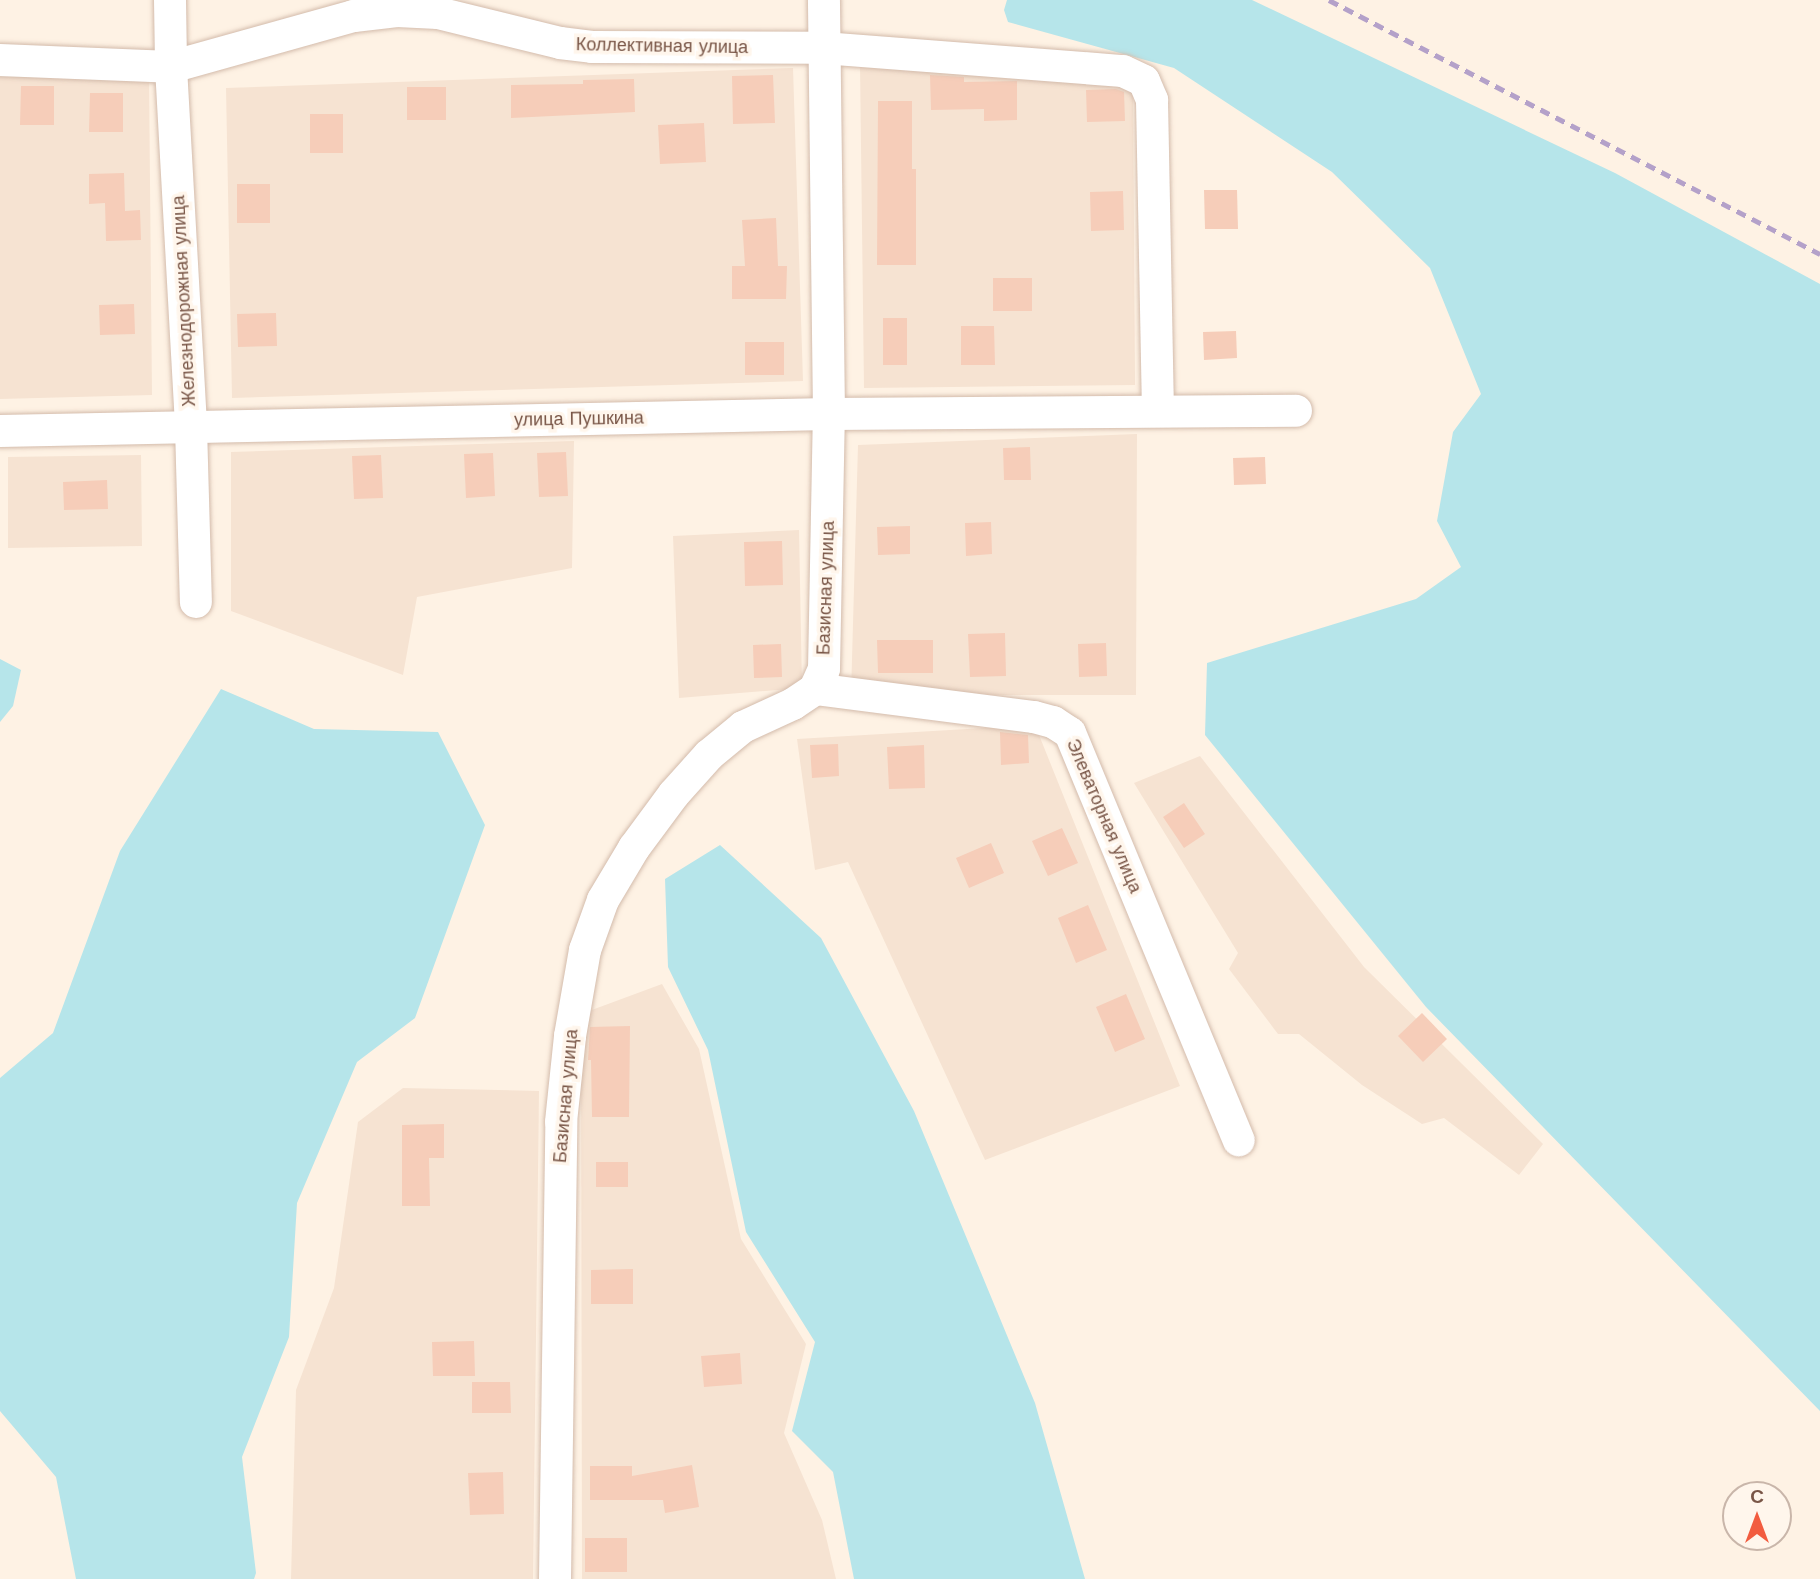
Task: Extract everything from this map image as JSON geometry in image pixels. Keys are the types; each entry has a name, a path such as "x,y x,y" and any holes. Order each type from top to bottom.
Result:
{"street":[{"name":"Железнодорожная улица","path":"170,0 171,67 191,427 196,602"},
{"name":"Базисная улица","path":"555,1579 561,1122 570,1036 585,950 604,900 634,848 674,794 709,755 743,727 793,704 815,688 824,669 827,631 829,414 824,0"},
{"name":"Коллективная улица","path":"0,60 171,67 354,16 397,11 438,13 560,43 592,47 823,48 1123,72 1144,81 1152,100 1158,411"},
{"name":"улица Пушкина","path":"0,430 829,414 1296,411"},
{"name":"Элеваторная улица","path":"815,688 1034,717 1053,722 1070,733 1238,1140"}],"shaded area":[{"path":"860,64 1133,85 1135,385 864,388"},
{"path":"793,68 803,381 232,398 226,88"},
{"path":"0,77 149,77 152,395 0,399"},
{"path":"1137,434 1136,695 851,695 858,445"},
{"path":"574,441 572,568 417,597 403,675 231,611 231,452"},
{"path":"141,455 142,546 8,548 8,457"},
{"path":"799,530 802,688 679,698 673,536"},
{"path":"1035,725 1180,1086 985,1160 848,862 815,870 797,739"},
{"path":"1200,756 1364,967 1543,1144 1519,1175 1444,1118 1422,1124 1362,1085 1299,1034 1278,1034 1229,969 1238,953 1134,783"},
{"path":"662,984 699,1049 741,1239 806,1344 784,1433 822,1520 836,1579 582,1579 581,1014"},
{"path":"403,1088 539,1091 533,1579 291,1579 296,1390 334,1288 358,1122"}],"water":[{"path":"1007,0 1252,0 1615,173 1820,284 1820,1411 1426,1007 1205,735 1207,663 1416,599 1461,567 1437,521 1453,432 1481,394 1430,268 1332,172 1174,68 1008,22 1004,10"},
{"path":"0,659 21,670 13,706 0,722"},
{"path":"221,689 314,729 438,732 485,825 415,1018 357,1062 297,1203 289,1337 242,1457 256,1573 254,1579 76,1579 56,1477 0,1411 0,1078 53,1033 120,851"},
{"path":"720,845 821,938 914,1111 1035,1403 1085,1579 854,1579 833,1472 792,1431 815,1342 746,1232 708,1050 668,967 665,879"}],"building":[{"path":"773,75 775,123 733,124 732,76"},
{"path":"930,75 964,77 964,82 1017,81 1017,120 984,121 984,109 931,110"},
{"path":"634,79 635,112 511,118 511,85 583,84 583,80"},
{"path":"21,86 54,86 54,125 20,125"},
{"path":"407,87 446,87 446,120 407,120"},
{"path":"1116,89 1124,92 1125,121 1087,122 1086,90"},
{"path":"90,93 123,93 123,132 89,132"},
{"path":"878,101 912,101 912,169 916,169 916,265 877,265"},
{"path":"310,114 343,114 343,153 310,153"},
{"path":"704,123 706,162 660,164 658,125"},
{"path":"124,173 125,211 140,210 141,240 106,241 105,203 89,204 89,174"},
{"path":"237,184 270,184 270,223 237,223"},
{"path":"1204,190 1237,190 1238,229 1205,229"},
{"path":"1123,191 1124,230 1091,231 1090,192"},
{"path":"776,218 778,266 787,266 786,299 732,299 732,266 745,266 742,220"},
{"path":"993,278 1032,278 1032,311 993,311"},
{"path":"134,304 135,334 100,335 99,305"},
{"path":"276,313 277,346 238,347 237,314"},
{"path":"883,318 907,318 907,365 883,365"},
{"path":"961,326 994,326 995,365 961,365"},
{"path":"1236,331 1237,358 1204,360 1203,332"},
{"path":"745,342 784,342 784,375 745,375"},
{"path":"1030,447 1031,480 1004,480 1003,448"},
{"path":"566,452 568,496 539,497 537,453"},
{"path":"493,453 495,496 466,498 464,454"},
{"path":"381,455 383,498 354,499 352,456"},
{"path":"1265,457 1266,484 1234,485 1233,458"},
{"path":"107,480 108,509 64,510 63,482"},
{"path":"991,522 992,554 966,556 965,523"},
{"path":"910,526 910,554 878,555 877,527"},
{"path":"782,541 783,585 745,586 744,542"},
{"path":"1005,633 1006,676 970,677 968,634"},
{"path":"877,640 933,640 933,673 878,673"},
{"path":"1106,643 1107,676 1079,677 1078,644"},
{"path":"781,644 782,677 754,678 753,645"},
{"path":"1000,732 1028,735 1029,763 1001,765"},
{"path":"838,744 839,776 812,778 810,745"},
{"path":"924,745 925,788 889,789 887,747"},
{"path":"1184,803 1205,834 1184,848 1163,817"},
{"path":"1062,828 1078,863 1048,876 1032,841"},
{"path":"991,843 1004,873 969,888 956,858"},
{"path":"1088,905 1107,950 1076,963 1058,918"},
{"path":"1126,994 1145,1039 1115,1052 1096,1007"},
{"path":"1422,1013 1447,1039 1423,1062 1398,1036"},
{"path":"630,1026 629,1117 592,1117 591,1060 588,1060 590,1027"},
{"path":"444,1124 444,1158 429,1158 430,1206 402,1206 402,1125"},
{"path":"596,1162 628,1162 628,1187 596,1187"},
{"path":"633,1269 633,1304 591,1304 591,1270"},
{"path":"474,1341 475,1376 433,1376 432,1342"},
{"path":"740,1353 742,1384 704,1387 701,1356"},
{"path":"472,1382 510,1382 511,1413 472,1413"},
{"path":"692,1465 699,1507 665,1513 663,1500 590,1500 590,1466 632,1466 632,1476"},
{"path":"503,1472 504,1514 470,1515 468,1473"},
{"path":"585,1538 627,1538 627,1572 585,1572"}],"railway":[{"path":"1329,0 1820,254"}]}
